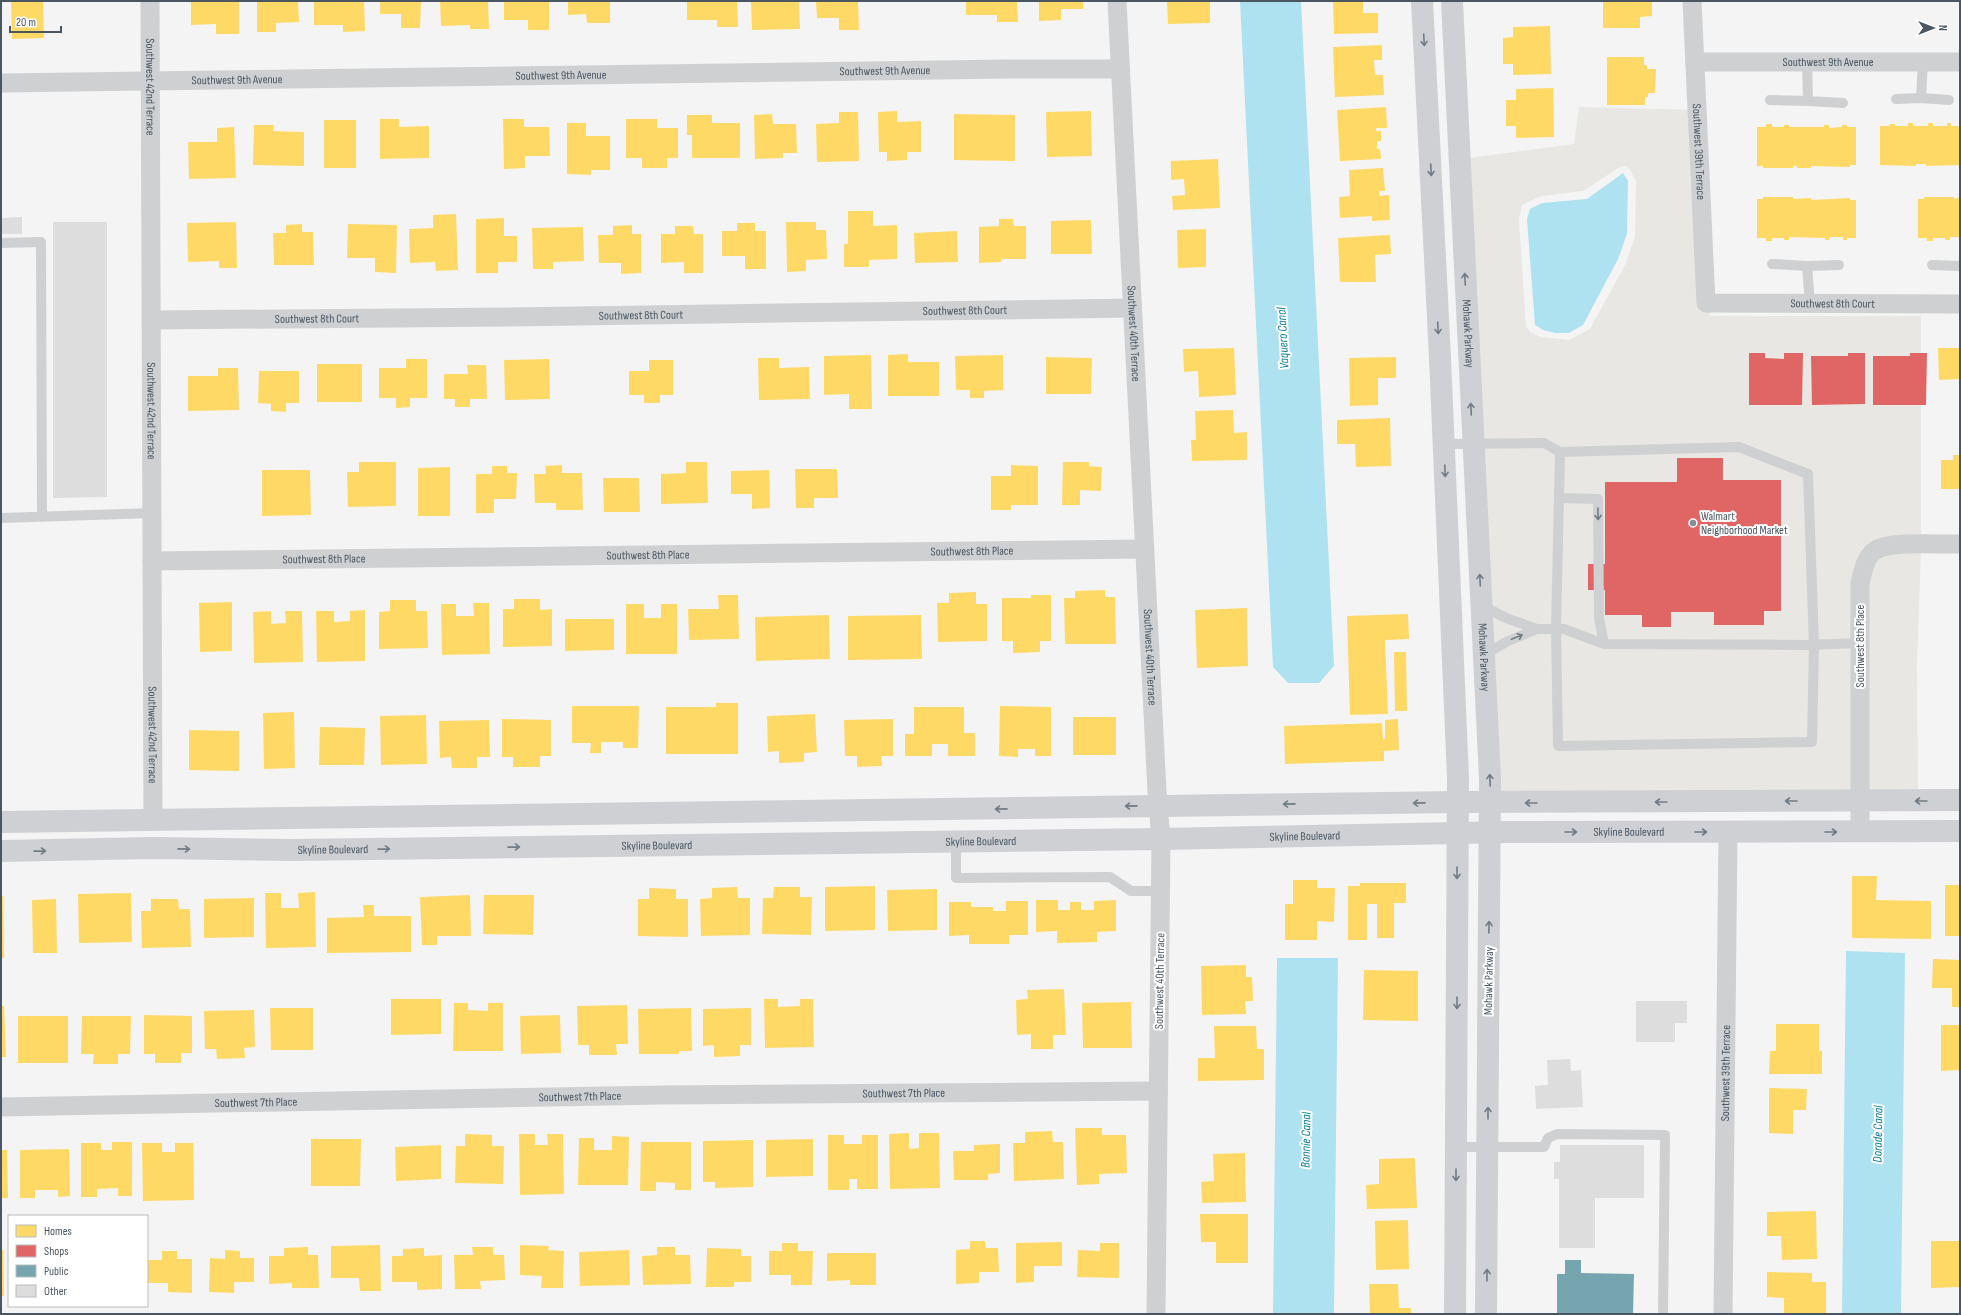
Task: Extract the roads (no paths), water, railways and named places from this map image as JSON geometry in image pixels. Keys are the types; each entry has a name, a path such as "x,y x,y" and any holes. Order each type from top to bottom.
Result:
{"street":[{"name":"Southwest 42nd Terrace","path":"150,1 153,820"},
{"name":"Southwest 40th Terrace","path":"1117,1 1156,792 1159,806 1161,839 1156,1314"},
{"path":"1422,1 1458,802 1455,1314"},
{"name":"Mohawk Parkway","path":"1452,1 1491,802 1486,1314"},
{"name":"Southwest 39th Terrace","path":"1692,1 1706,303"},
{"name":"Southwest 9th Avenue","path":"1695,62 1960,62"},
{"name":"Southwest 9th Avenue","path":"1,83 1007,69 1120,69"},
{"name":"Southwest 8th Court","path":"1706,303 1960,304"},
{"name":"Southwest 8th Court","path":"151,320 501,317 1132,308"},
{"name":"Southwest 8th Place","path":"1860,832 1860,583 1865,564 1875,550 1894,544 1960,544"},
{"name":"Southwest 8th Place","path":"152,561 1144,549"},
{"path":"1,822 1458,802 1960,800"},
{"path":"153,820 153,848"},
{"name":"Southwest 39th Terrace","path":"1723,1314 1728,831"},
{"name":"Skyline Boulevard","path":"1,851 153,848 292,850 956,842 1490,833 1960,831"},
{"name":"Southwest 7th Place","path":"1,1107 662,1095 1158,1091"}],"lane":[{"path":"1921,98 1923,62"},
{"path":"1807,63 1808,101"},
{"path":"1896,98 1949,100"},
{"path":"1770,100 1843,103"},
{"path":"1,243 41,242 42,517"},
{"path":"1772,264 1807,266 1839,265"},
{"path":"1932,265 1960,266"},
{"path":"1807,266 1810,304"},
{"path":"1443,444 1544,443 1560,452 1739,447 1808,474 1814,645 1812,742 1558,746 1556,628 1560,452"},
{"path":"1559,498 1598,499 1600,618 1604,644"},
{"path":"1,518 152,513"},
{"path":"1481,605 1506,618 1537,629"},
{"path":"1483,656 1506,642 1537,629 1556,628 1604,644 1814,645 1860,643"},
{"path":"956,842 956,878 1110,877 1131,891 1161,891"},
{"path":"1456,1148 1544,1148 1548,1138 1557,1134 1665,1135 1663,1314"}],"water":[{"name":"Vaquero Canal","path":"1240,1 1301,1 1334,666 1319,683 1288,683 1273,667"},
{"path":"1623,173 1628,181 1627,234 1618,259 1583,325 1569,333 1555,333 1543,330 1535,325 1527,219 1530,209 1542,203 1587,199"},
{"name":"Dorade Canal","path":"1846,951 1905,953 1901,1314 1842,1314"},
{"name":"Bonnie Canal","path":"1277,958 1338,958 1334,1314 1273,1314"}],"place":[{"name":"Walmart Neighborhood Market","path":"1693,523"}]}
